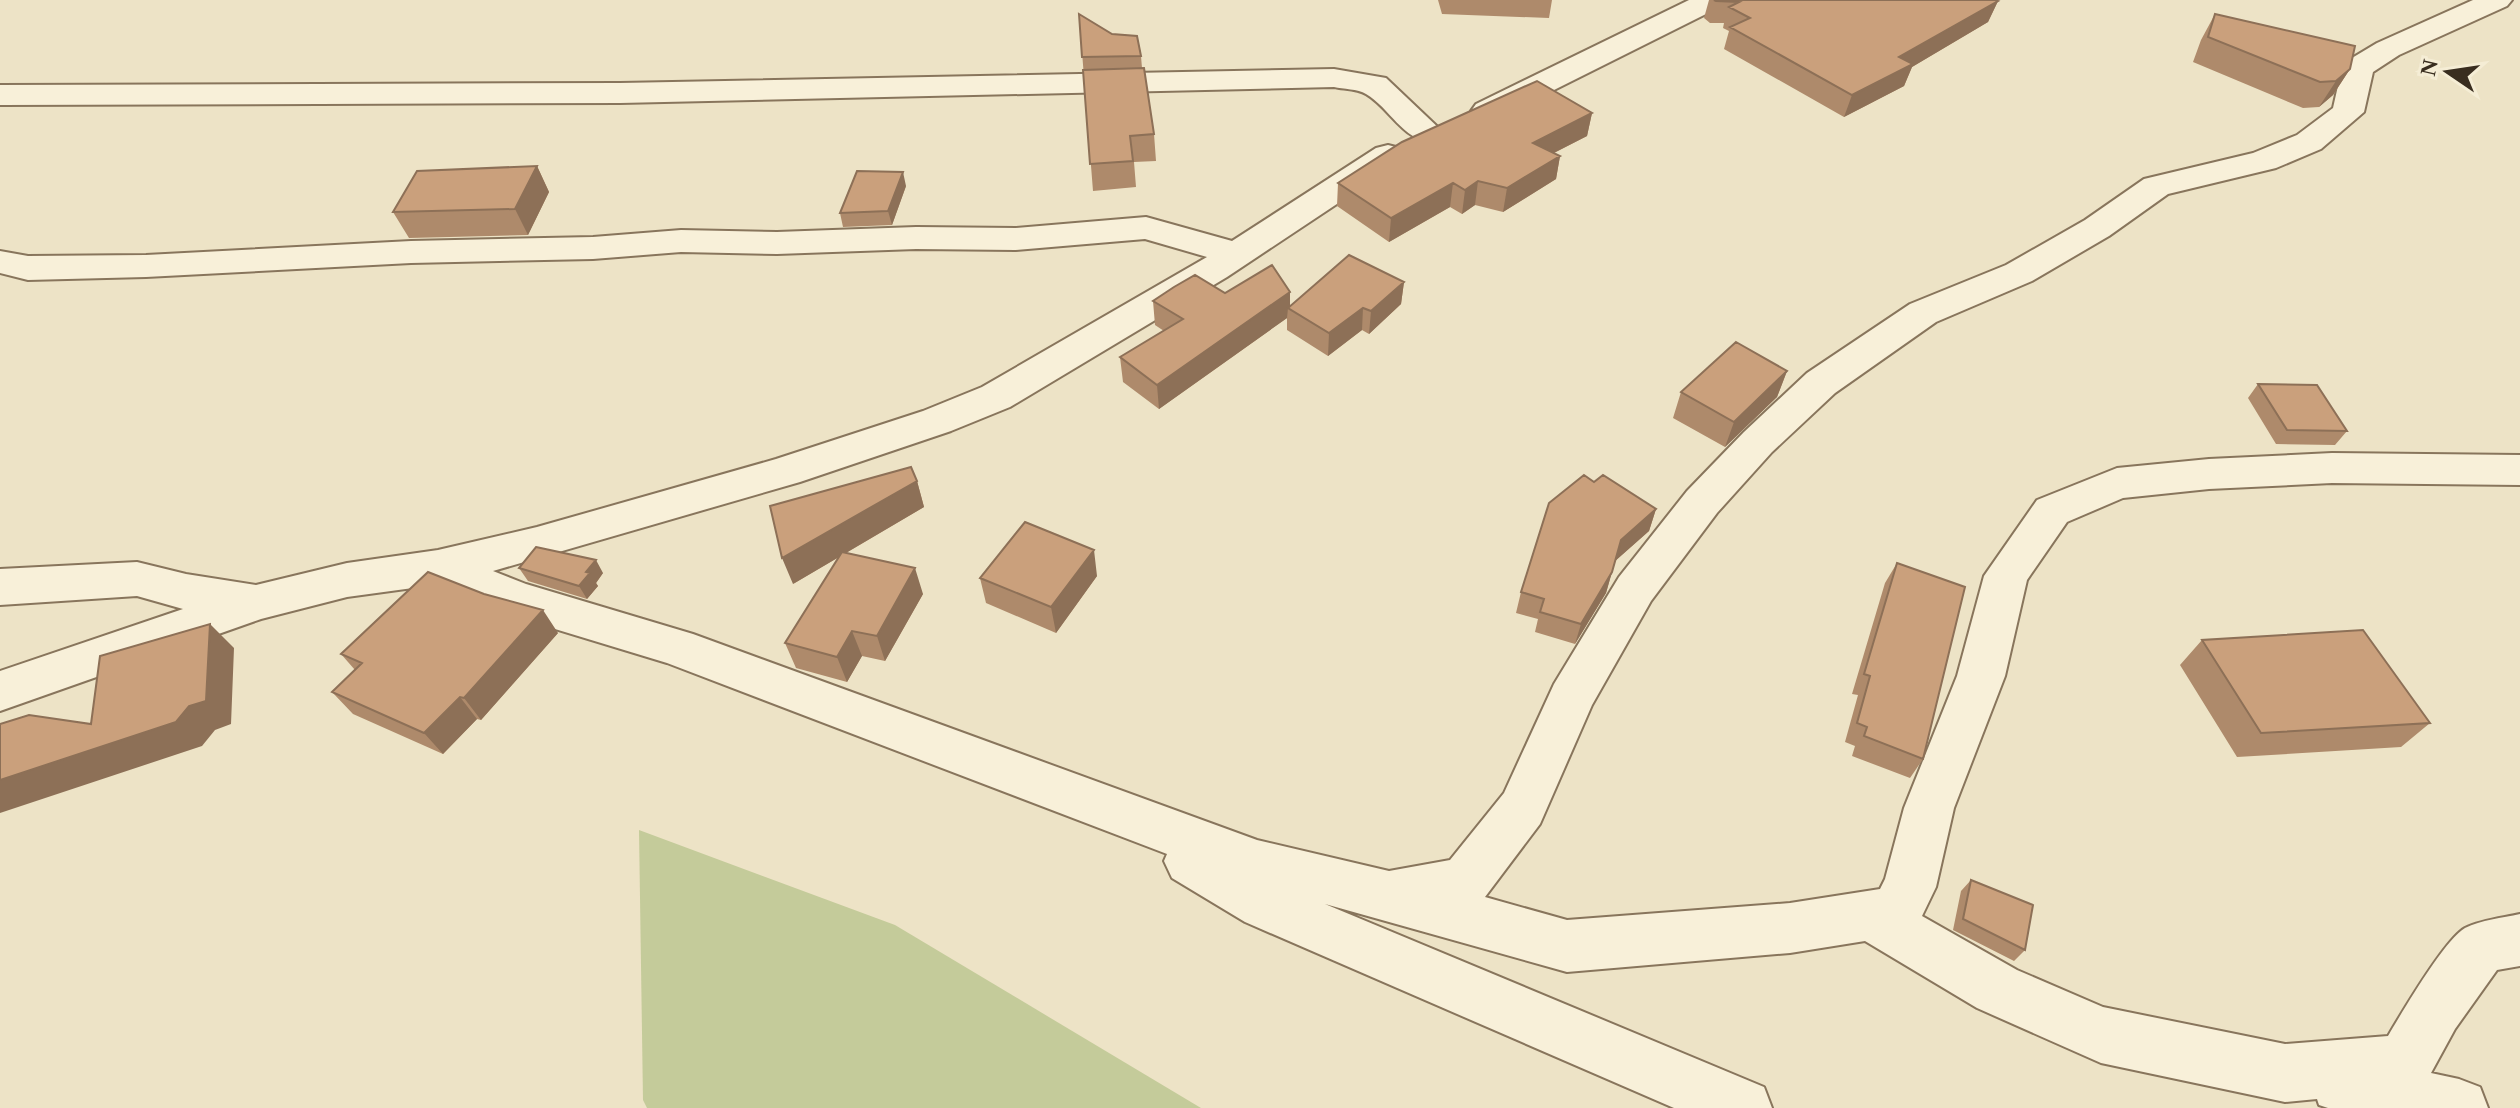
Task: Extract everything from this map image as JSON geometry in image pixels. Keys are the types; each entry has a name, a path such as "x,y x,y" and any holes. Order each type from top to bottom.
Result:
{"street":[{"path":"1645,0 1671,20"},
{"path":"0,691 257,602 347,580 438,567 537,544 785,471 937,421 996,397 1237,254 1373,163 1428,133 1468,120 1712,0"},
{"path":"1381,893 1465,882 1522,808 1571,698 1635,589 1702,502 1758,442 1821,383 1923,313 2019,273 2097,228 2156,186 2264,161 2309,142 2348,112 2358,68 2388,49 2497,0"},
{"path":"0,95 620,93 1334,78 1375,85 1428,133"},
{"path":"0,262 28,268 146,266 411,252 593,248 681,241 777,243 916,238 1016,239 1146,228 1237,254"},
{"path":"438,567 515,599 677,647 1257,864 1381,893 1567,946 1790,928 1896,911 1910,887 1929,808 1981,676 2006,576 2052,511 2117,483 2209,474 2332,468 2520,470"},
{"path":"0,587 137,579 186,592 257,602"},
{"path":"1131,817 1160,844 1264,904 1743,1108"},
{"path":"1872,916 1997,989 2101,1035 2459,1108"},
{"path":"2285,1073 2404,1064 2435,1010 2481,948 2520,940"},
{"path":"2419,1038 2448,1081 2477,1108"}],"green space":[{"path":"639,830 895,925 1201,1108 647,1108 643,1100"}],"building":[{"path":"1714,0 1998,1 1899,57 1913,64 1852,95 1730,27 1750,18 1729,7 1739,2"},
{"path":"1079,14 1112,34 1137,36 1141,56 1082,57"},
{"path":"2215,14 2355,46 2350,69 2336,81 2320,82 2208,37"},
{"path":"1144,68 1154,134 1130,136 1133,161 1090,164 1083,70"},
{"path":"1537,81 1592,113 1533,143 1560,156 1507,188 1478,181 1465,190 1453,183 1391,218 1338,183 1402,142"},
{"path":"537,166 515,209 393,212 417,171"},
{"path":"857,171 903,172 888,211 840,213"},
{"path":"1349,255 1404,282 1371,311 1363,308 1329,333 1288,308"},
{"path":"1272,265 1290,292 1157,385 1120,357 1183,319 1153,301 1174,287 1195,275 1225,293"},
{"path":"1736,342 1787,371 1734,422 1681,392"},
{"path":"2258,384 2317,385 2347,431 2287,430"},
{"path":"911,467 917,481 782,558 770,506"},
{"path":"1584,475 1594,482 1603,475 1656,509 1621,540 1612,572 1581,624 1540,612 1544,599 1521,592 1549,503"},
{"path":"1025,522 1094,550 1051,607 980,578"},
{"path":"536,547 596,560 579,586 519,568"},
{"path":"842,552 915,568 877,636 852,631 837,657 785,643"},
{"path":"1897,563 1965,587 1923,759 1864,736 1867,727 1857,723 1870,676 1864,674"},
{"path":"428,572 484,594 543,610 464,698 460,697 424,733 332,692 362,663 341,654"},
{"path":"210,624 206,701 189,706 176,722 0,780 0,724 29,715 91,724 100,656"},
{"path":"2363,630 2430,723 2261,733 2202,640"},
{"path":"1971,880 2033,905 2025,950 1963,919"}]}
